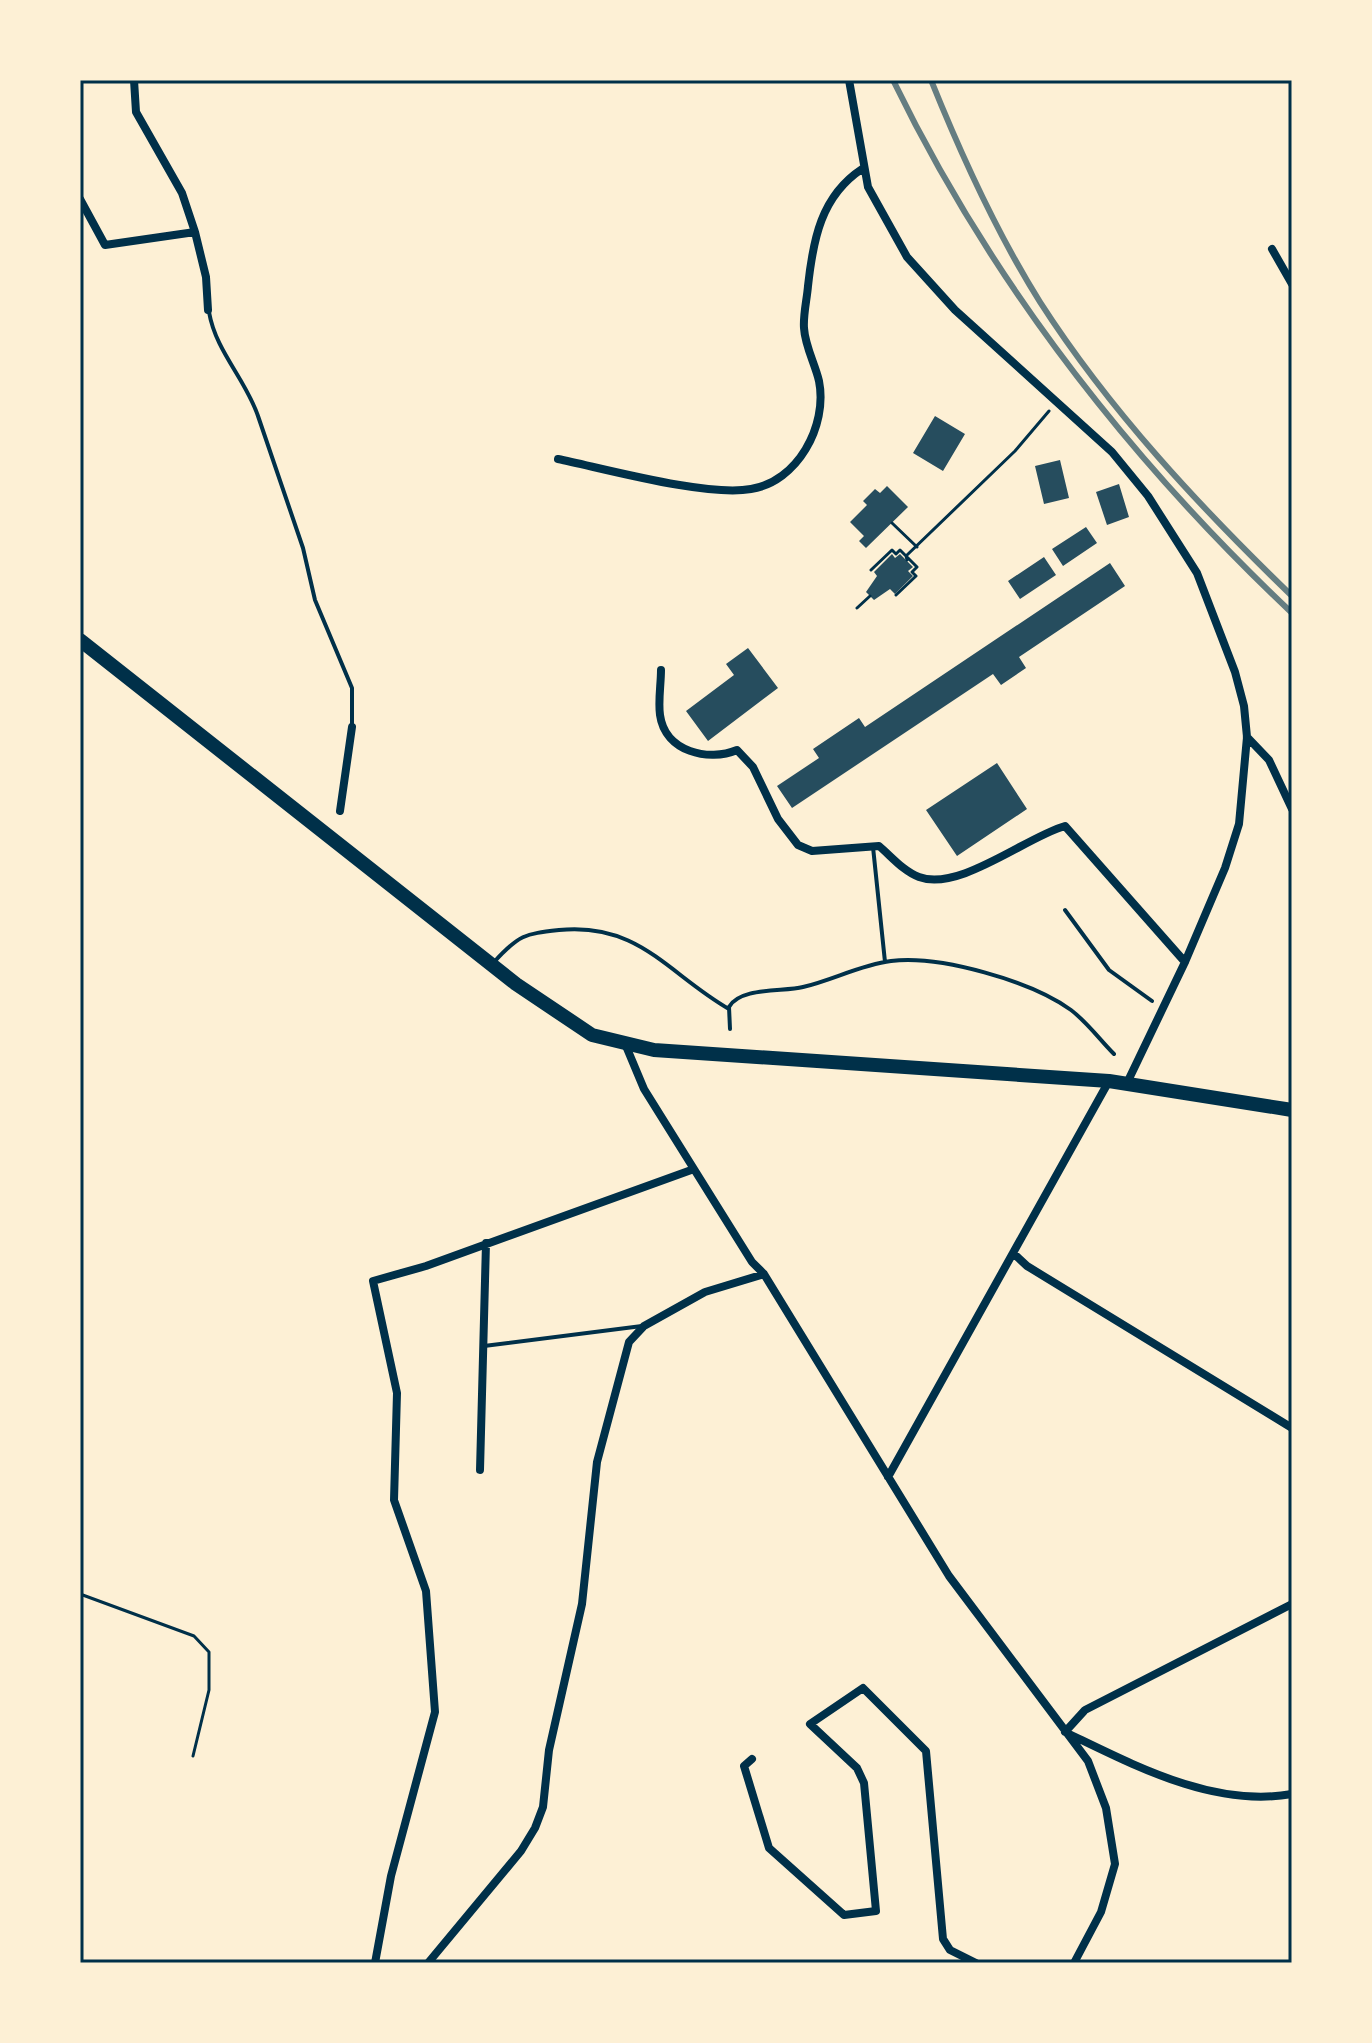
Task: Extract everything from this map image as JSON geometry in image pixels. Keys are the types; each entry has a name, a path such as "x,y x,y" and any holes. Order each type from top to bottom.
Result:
{"highway":[{"path":"80,640 492,965 592,1035 626,1046 1109,1081 1292,1110"}],"street":[{"path":"134,80 136,112 182,193 195,232 206,277 208,310"},
{"path":"849,80 862,169 868,187 907,257 955,310 1112,452 1170,528 1197,573 1219,625 1244,706 1247,737 1239,824 1225,868 1185,962 1127,1083"},
{"path":"558,459 702,487 748,490 773,483 789,471 813,431 820,399 819,383 804,330 816,232 844,181 862,169"},
{"path":"80,199 105,245 195,232"},
{"path":"1272,249 1292,284"},
{"path":"661,670 663,724 689,751 712,756 737,750 753,767 778,819 794,842 812,851 879,846 910,873 931,879 988,866 1017,847 1065,826 1185,962"},
{"path":"340,811 352,727"},
{"path":"1247,737 1269,760 1292,809"},
{"path":"626,1046 644,1089 752,1262 764,1274 949,1576 1088,1761 1101,1793 1114,1853 1110,1884 1101,1912 1074,1963"},
{"path":"888,1477 1109,1081"},
{"path":"375,1963 391,1876 435,1712 426,1591 394,1500 397,1393 373,1281 694,1169"},
{"path":"480,1470 486,1243"},
{"path":"1013,1253 1027,1266 1292,1428"},
{"path":"428,1963 521,1851 543,1807 549,1750 582,1604 597,1462 626,1351 636,1333 644,1326 705,1292 764,1274"},
{"path":"1065,1732 1085,1710 1292,1604"},
{"path":"752,1759 744,1766 769,1848 844,1915 876,1911 864,1783 857,1768 810,1724 863,1688 926,1751 943,1939 950,1950 973,1963"},
{"path":"1065,1732 1158,1777 1227,1792 1272,1797 1292,1794"}],"lane":[{"path":"208,310 213,336 250,395 303,548 315,600 352,688 352,727"},
{"path":"873,847 885,962"},
{"path":"1065,910 1109,970 1152,1001"},
{"path":"492,965 517,938 527,934 568,929 602,931 637,942 702,993 729,1009"},
{"path":"730,1029 729,1009 738,997 804,987 842,972 903,960 971,969 1033,991 1075,1012 1114,1054"},
{"path":"484,1346 644,1326"}],"path":[{"path":"907,558 1048,413"},
{"path":"892,523 917,547"},
{"path":"871,570 892,550 896,554 900,550 917,567 912,572 916,576 896,595"},
{"path":"857,608 870,596"},
{"path":"80,1594 194,1636 209,1652 209,1690 193,1756"}],"building":[{"path":"935,416 965,434 943,471 913,453"},
{"path":"1060,460 1069,498 1044,504 1035,466"},
{"path":"1119,484 1129,517 1107,525 1096,492"},
{"path":"887,486 908,507 866,548 859,541 864,536 850,522 867,505 863,501 875,489 880,493"},
{"path":"1086,527 1097,543 1063,566 1052,549"},
{"path":"892,554 895,558 900,554 913,567 908,571 913,576 895,594 890,589 874,600 866,592 877,576 874,572"},
{"path":"1044,557 1056,575 1020,599 1008,581"},
{"path":"1110,563 1125,586 1019,657 1026,668 1001,685 993,674 792,808 777,786 819,758 813,749 859,718 865,727"},
{"path":"748,648 778,688 708,741 686,711 734,675 726,664"},
{"path":"997,763 1027,809 957,856 926,810"}],"railway":[{"path":"893,80 974,228 1068,365 1174,493 1292,613"},
{"path":"931,80 994,221 1024,276 1067,342 1158,456 1292,596"}]}
